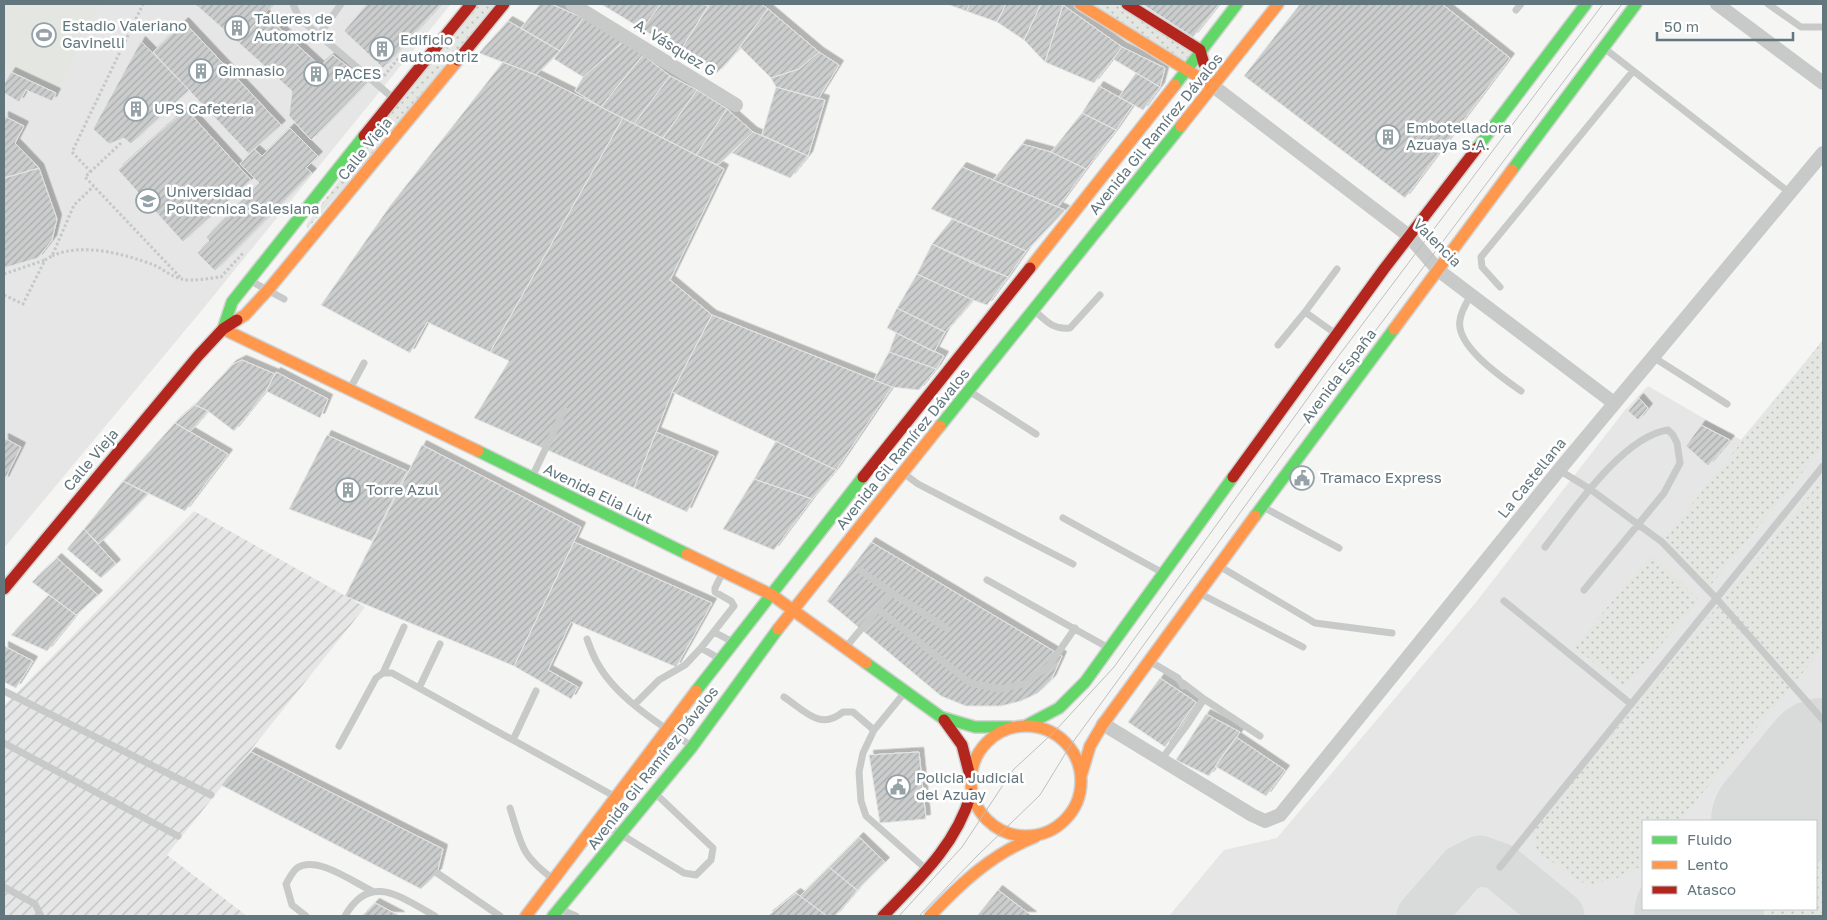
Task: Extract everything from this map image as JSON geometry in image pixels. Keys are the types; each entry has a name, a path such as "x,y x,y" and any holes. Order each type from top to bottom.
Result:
{"main road":[{"name":"Calle Vieja","path":"223,329 232,302 248,279 471,4"},
{"name":"Calle Vieja","path":"4,589 223,329 245,315 268,290 504,4"},
{"path":"1080,4 1213,86"},
{"path":"1127,4 1200,50 1213,86"},
{"name":"Avenida Gil Ramírez Dávalos","path":"551,905 553,879 617,798 720,659 1187,70 1200,50 1237,4"},
{"name":"Avenida Gil Ramírez Dávalos","path":"526,916 551,905 620,834 655,793 692,747 794,610 1278,4"},
{"name":"Avenida España","path":"1027,725 1046,717 1065,705 1086,682 1336,334 1586,4"},
{"name":"Avenida España","path":"1081,776 1090,746 1103,724 1262,506 1636,4"},
{"name":"Avenida Elia Liut","path":"223,329 772,595 941,717 960,740 967,756 970,778"},
{"name":"Avenida Elia Liut","path":"941,717 964,726 982,729 1011,727"},
{"path":"883,916 927,870 958,833 967,813 971,794 970,778 974,761 982,746 995,734 1011,727 1027,725 1054,732 1070,746 1078,760 1081,776 1080,793 1074,809 1062,822 1048,831 1015,846 964,880 930,916"},
{"path":"971,794 982,816 1002,832 1032,836 1048,831"}],"street":[{"name":"A. Vásquez G","path":"572,4 736,105"},
{"path":"1720,5 1823,83"},
{"path":"448,32 468,47"},
{"name":"Valencia","path":"1213,86 1409,236 1438,270 1614,403"},
{"path":"374,122 394,136"},
{"name":"La Castellana","path":"1161,760 1265,821 1280,815 1559,470 1823,153"},
{"path":"1103,724 1144,743 1161,760"}],"lane":[{"path":"293,4 299,18 394,98"},
{"path":"318,35 341,4"},
{"path":"1516,10 1521,4"},
{"path":"1768,4 1801,27 1823,27"},
{"path":"1604,48 1790,193"},
{"path":"1500,287 1482,267 1481,257 1633,71"},
{"path":"1278,344 1305,312 1337,268"},
{"path":"248,279 284,299"},
{"path":"1034,310 1052,326 1060,329 1070,328 1100,295"},
{"path":"1471,295 1460,321 1461,331 1473,352 1521,391"},
{"path":"1305,312 1336,334"},
{"path":"1653,357 1727,404"},
{"path":"350,389 364,363"},
{"path":"969,391 1036,434"},
{"path":"531,478 564,410"},
{"path":"1545,547 1590,489 1637,442 1655,431 1668,430 1674,435 1680,463 1664,494 1637,524 1584,590"},
{"path":"1500,867 1823,466"},
{"path":"1559,470 1590,489 1662,542 1716,598 1823,720"},
{"path":"903,473 918,484 1073,564"},
{"path":"1262,506 1339,548"},
{"path":"1063,518 1163,573"},
{"path":"1219,566 1315,623 1392,633"},
{"path":"860,570 946,628"},
{"path":"635,704 659,680 685,665 734,606 715,592 714,588 723,572"},
{"path":"987,580 1109,648"},
{"path":"845,647 892,593"},
{"path":"1199,593 1303,648"},
{"path":"1504,601 1630,704"},
{"path":"878,609 970,683 1000,689 1024,684 1049,666 1075,628"},
{"path":"339,746 376,678 383,673 404,626"},
{"path":"714,632 734,642"},
{"path":"587,639 598,665 621,692 692,747"},
{"path":"420,688 440,644"},
{"path":"701,648 720,659"},
{"path":"1149,661 1172,674 1183,686 1260,736"},
{"path":"383,673 392,673 617,798"},
{"path":"513,740 536,690"},
{"path":"4,691 211,795"},
{"path":"906,691 874,730 864,753 859,772 861,801 866,816 927,870"},
{"path":"784,697 819,720 833,720 843,712 853,712 874,730"},
{"path":"1161,760 1187,726 1204,699"},
{"path":"4,743 178,836"},
{"path":"598,821 684,874 696,875 711,860 713,848 655,793"},
{"path":"510,808 524,853 534,865 553,879"},
{"path":"306,916 292,905 286,884 295,869 306,863 319,864 372,891 396,894 435,916"},
{"path":"436,873 500,916"},
{"path":"4,887 35,904 41,916"},
{"path":"346,916 352,904 361,895 372,891"},
{"path":"551,905 576,916"}],"path":[{"path":"91,172 72,152 143,4"},
{"path":"4,274 67,251 82,249 155,266 182,279 85,177 121,143"},
{"path":"52,256 74,204 94,186"},
{"path":"4,295 23,304 45,260"}],"shaded area":[{"name":"Universidad Politecnica Salesiana","path":"4,4 451,4 202,310 4,548"},
{"name":"Estadio Valeriano Gavinelli","path":"4,4 99,4 57,91 4,66"},
{"path":"471,4 504,4 308,228 306,225"},
{"path":"1084,4 1125,4 1207,55 1187,70"},
{"path":"1823,340 1823,916 1169,916 1224,850 1277,838 1477,601 1625,410 1648,386 1741,440"},
{"path":"1823,340 1823,447 1710,586 1665,538"},
{"path":"1823,479 1823,648 1680,820 1642,820 1642,866 1620,877 1595,884 1581,882 1538,852 1533,839 1534,828"},
{"path":"194,511 365,607 167,855 247,916 4,916 4,706"},
{"path":"1652,554 1699,600 1625,687 1574,647"},
{"path":"1823,848 1823,916 1768,916 1773,910 1817,910 1817,856"}],"building":[{"name":"Talleres de Automotriz","path":"195,4 273,4 239,43"},
{"name":"Edificio automotriz","path":"367,4 441,4 383,68 344,31"},
{"path":"540,4 551,4 583,18 560,51 521,28"},
{"path":"601,4 661,4 642,29"},
{"path":"661,4 703,4 708,6 680,51 642,29"},
{"path":"710,4 761,4 768,9 736,52 717,73 680,51"},
{"path":"947,4 970,4 966,11"},
{"path":"970,4 1006,4 997,22 966,11"},
{"path":"1006,4 1041,4 1024,40 997,22"},
{"path":"1041,4 1063,5 1045,62 1024,40"},
{"path":"1142,4 1219,4 1193,37"},
{"name":"Embotelladora Azuaya S.A.","path":"1300,4 1442,4 1510,58 1405,198 1244,76"},
{"path":"1063,5 1122,47 1094,83 1045,62"},
{"path":"768,9 819,52 799,69 771,78 740,47"},
{"name":"PACES","path":"264,14 320,66 333,55 368,82 311,140 289,116 292,91 239,43"},
{"path":"583,18 624,41 583,77 554,59"},
{"path":"508,21 560,51 536,75 479,53"},
{"name":"Gimnasio","path":"184,22 281,125 249,154 153,52"},
{"name":"UPS Cafeteria","path":"141,41 189,90 131,144 124,138 109,144 93,129"},
{"path":"624,41 643,55 601,107 575,91 583,77"},
{"path":"1122,47 1165,68 1160,87 1113,59"},
{"path":"819,52 839,65 818,99 776,87 771,78 799,69"},
{"path":"643,55 670,76 634,124 601,107"},
{"path":"503,62 536,75 623,118 490,352 427,322 410,353 321,305 390,206"},
{"path":"11,72 56,93 52,101 26,90 19,102 4,93 4,84"},
{"path":"1136,73 1160,87 1143,110 1119,97"},
{"path":"670,76 697,90 663,138 634,124"},
{"path":"1099,86 1133,105 1116,130 1082,113"},
{"path":"776,87 825,100 808,156 762,135"},
{"path":"697,90 727,109 696,155 663,138"},
{"path":"186,109 251,180 183,242 118,170"},
{"path":"727,109 753,132 718,165 696,155"},
{"path":"1082,113 1116,130 1086,169 1051,152"},
{"path":"4,116 24,126 15,143 39,168 4,178"},
{"path":"623,118 724,169 670,280 712,315 672,392 634,488 474,418 509,361 490,352"},
{"path":"290,128 318,156 306,168 312,173 215,271 197,253 209,241 206,237 259,183 240,164 254,149 262,156"},
{"path":"753,132 808,156 790,178 732,153"},
{"path":"1022,144 1051,152 1086,169 1058,207 993,180"},
{"path":"962,167 1065,210 1026,251 931,209"},
{"path":"39,168 57,219 52,240 38,258 4,268 4,178"},
{"path":"952,219 1026,251 1008,277 932,244"},
{"path":"932,244 976,265 1008,277 987,305 973,300 917,274"},
{"path":"917,274 973,300 945,332 897,308"},
{"path":"897,308 945,332 934,352 887,328"},
{"path":"712,315 892,387 836,470 672,392"},
{"path":"896,333 944,356 936,369 889,352"},
{"path":"889,352 936,369 919,390 892,387 874,380"},
{"path":"242,360 275,374 266,391 234,431 208,411 195,405 232,365"},
{"path":"276,372 328,399 320,418 266,391"},
{"path":"1639,398 1648,408 1638,420 1628,411"},
{"path":"195,405 208,411 190,432 175,423"},
{"path":"175,423 228,454 185,511 123,481"},
{"path":"1701,425 1730,440 1708,466 1686,446"},
{"path":"656,432 714,456 687,512 634,488"},
{"name":"Torre Azul","path":"327,435 407,471 372,541 289,509"},
{"path":"4,438 21,447 4,481"},
{"path":"776,441 836,470 812,499 754,479"},
{"path":"422,445 581,527 514,666 345,596"},
{"path":"754,479 812,499 774,550 723,529"},
{"path":"123,481 148,494 99,544 84,529"},
{"path":"84,529 116,564 101,578 67,549"},
{"path":"574,542 712,603 676,667 571,622 548,670 578,687 571,699 514,666"},
{"path":"871,542 1062,656 1051,680 1038,693 1021,701 1001,706 966,706 941,696 827,601"},
{"path":"57,558 98,595 76,615 32,582"},
{"path":"49,595 76,615 47,651 11,635"},
{"path":"4,646 33,661 16,688 4,682"},
{"path":"1160,678 1196,702 1165,747 1128,722"},
{"path":"1206,714 1240,732 1209,776 1176,760"},
{"path":"1236,737 1285,770 1266,796 1215,766"},
{"path":"251,752 443,849 437,873 421,889 221,785"},
{"name":"Policia Judicial del Azuay","path":"919,752 926,819 880,823 869,755"},
{"path":"859,837 885,862 857,890 829,867"},
{"path":"829,867 857,890 835,916 827,916 800,896"},
{"path":"998,890 1032,916 977,916"},
{"path":"796,893 800,896 827,916 768,916"},
{"path":"375,903 400,916 362,916"}],"taxiway":[{"path":"1421,916 1462,869 1480,860 1500,867 1560,916"},
{"path":"1694,916 1700,910"}],"runway":[{"path":"1774,820 1823,760"},
{"path":"1696,916 1701,910"}],"tram line":[{"path":"899,916 962,847 1013,770 1054,732 1114,667 1331,366 1603,4"},
{"path":"919,916 1040,795 1070,746 1296,436 1622,4"}],"traffic: fast":[{"path":"1175,85 1237,4"},
{"path":"1477,148 1586,4"},
{"path":"1512,170 1636,4"},
{"path":"940,426 1181,126"},
{"path":"223,329 232,302 364,136"},
{"path":"1255,516 1394,329"},
{"path":"478,451 687,554"},
{"path":"696,691 863,477"},
{"path":"1027,725 1059,708 1085,682 1233,477"},
{"path":"553,916 692,747 778,629"},
{"path":"866,663 941,717 975,727 1011,727"}],"traffic: slow":[{"path":"1080,4 1213,86"},
{"path":"1181,126 1278,4"},
{"path":"237,320 245,315 268,290 458,60"},
{"path":"1030,268 1175,85"},
{"path":"1394,329 1512,170"},
{"path":"223,329 478,451"},
{"path":"778,629 940,426"},
{"path":"1081,776 1090,746 1103,724 1255,516"},
{"path":"687,554 772,595 866,663"},
{"path":"526,916 696,691"},
{"path":"1026,726 1047,730 1065,742 1077,760 1081,781 1077,802 1065,820 1047,832 1026,836 1005,832 987,820 975,802 971,781 975,760 987,742 1005,730 1026,726"},
{"path":"930,916 953,892 991,861 1019,844 1035,837"}],"traffic: jam":[{"path":"364,136 471,4"},
{"path":"458,60 504,4"},
{"path":"1127,4 1200,50 1204,64"},
{"path":"1233,477 1384,269 1477,148"},
{"path":"863,477 1030,268"},
{"path":"4,589 198,356 223,329 237,320"},
{"path":"944,720 962,745 970,776"},
{"path":"883,916 923,875 946,845 956,829 971,794"}],"place":[{"name":"Talleres de Automotriz","path":"237,28"},
{"name":"Estadio Valeriano Gavinelli","path":"44,35"},
{"name":"Edificio automotriz","path":"382,49"},
{"name":"Gimnasio","path":"201,71"},
{"name":"PACES","path":"316,74"},
{"name":"UPS Cafeteria","path":"136,109"},
{"name":"Embotelladora Azuaya S.A.","path":"1388,137"},
{"name":"Universidad Politecnica Salesiana","path":"148,201"},
{"name":"Tramaco Express","path":"1302,478"},
{"name":"Torre Azul","path":"348,490"},
{"name":"Policia Judicial del Azuay","path":"898,787"}]}
